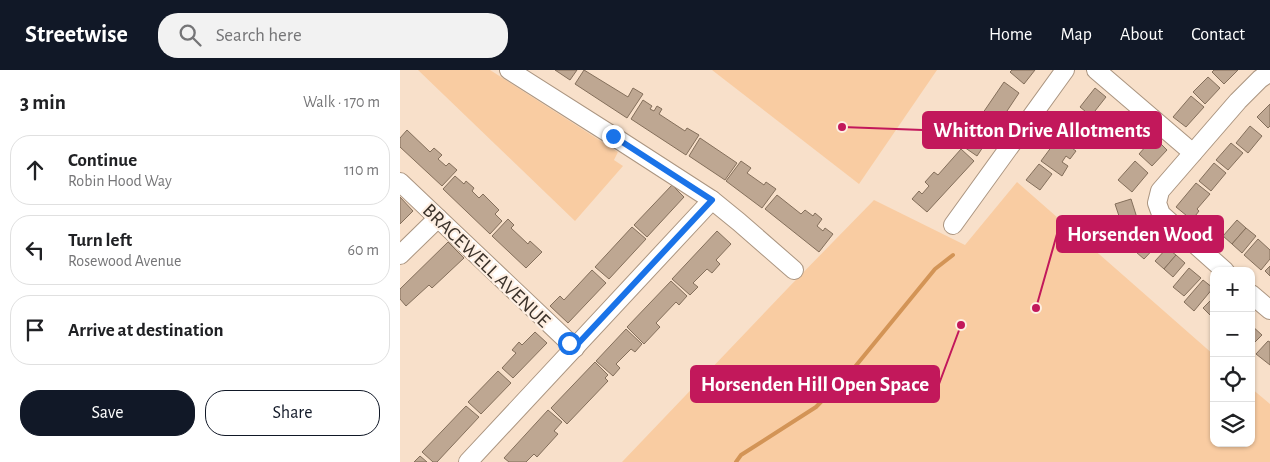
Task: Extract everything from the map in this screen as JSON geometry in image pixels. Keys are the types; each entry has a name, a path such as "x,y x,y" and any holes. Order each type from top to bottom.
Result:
{"street":[{"path":"509,70 712,200 794,270"},
{"path":"953,225 1065,70"},
{"path":"1096,70 1193,153"},
{"path":"1221,267 1161,214 1156,203 1160,191 1238,101 1260,79 1270,72"},
{"name":"BRACEWELL AVENUE","path":"400,182 574,348"},
{"path":"468,462 712,200"},
{"path":"400,255 438,218"},
{"path":"1255,297 1270,310"}],"shaded area":[{"path":"418,70 490,70 618,152 614,160 623,166 575,221"},
{"path":"712,70 937,70 859,184"},
{"path":"1017,182 1210,351 1210,447 1255,447 1255,391 1270,404 1270,462 622,462 874,200 965,245"}],"building":[{"path":"555,70 577,70 570,80"},
{"path":"584,70 628,97 633,88 643,94 627,118 575,84"},
{"path":"1012,70 1035,70 1024,84 1010,72"},
{"path":"1214,70 1238,70 1224,84 1212,72"},
{"path":"1208,77 1220,88 1205,104 1193,92"},
{"path":"1004,82 1019,93 977,156 961,145"},
{"path":"1095,88 1106,97 1091,116 1080,107"},
{"path":"1191,96 1204,107 1186,127 1173,117"},
{"path":"643,100 652,106 650,109 654,111 657,106 662,109 659,114 685,131 687,128 699,135 686,155 631,119"},
{"path":"1270,104 1270,126 1268,128 1257,117"},
{"path":"1250,126 1262,136 1248,153 1236,143"},
{"path":"407,130 430,152 434,148 442,155 438,159 446,166 449,163 457,170 442,186 400,147 400,138"},
{"path":"1154,137 1167,150 1152,166 1139,154"},
{"path":"700,138 737,163 725,180 689,156"},
{"path":"1058,138 1076,151 1070,159 1066,156 1062,162 1068,166 1062,176 1041,161"},
{"path":"1231,143 1243,153 1228,170 1216,160"},
{"path":"961,149 974,161 927,212 912,199 919,191 922,194 929,186 925,182 934,172 938,175"},
{"path":"741,161 751,168 747,173 764,185 766,182 776,189 762,208 726,181"},
{"path":"1135,161 1148,173 1132,192 1118,180"},
{"path":"1214,163 1226,173 1211,191 1199,181"},
{"path":"1039,164 1052,174 1040,190 1026,180"},
{"path":"455,176 464,184 466,181 474,188 472,191 479,198 483,194 499,210 495,214 502,221 490,234 443,189"},
{"path":"1196,183 1210,194 1197,209 1199,211 1192,220 1176,207"},
{"path":"672,185 684,197 647,237 634,225"},
{"path":"777,195 801,214 805,210 813,216 815,213 822,219 817,226 823,231 825,228 833,234 819,252 765,209"},
{"path":"400,197 413,211 400,224"},
{"path":"1131,199 1138,221 1115,229 1111,218 1119,216 1115,204"},
{"path":"508,219 514,225 511,228 528,244 530,241 542,252 526,268 492,236"},
{"path":"1237,220 1246,228 1232,244 1223,236"},
{"path":"1138,224 1159,243 1144,259 1136,252 1142,246 1133,239 1128,245 1116,235"},
{"path":"632,227 646,239 609,279 595,267"},
{"path":"1246,228 1256,236 1242,253 1232,244"},
{"path":"717,231 731,244 716,260 720,264 712,273 707,269 693,283 698,287 690,295 672,279"},
{"path":"1258,239 1270,250 1270,259 1261,270 1244,255"},
{"path":"448,242 464,258 432,288 429,285 406,306 400,299 400,289"},
{"path":"1167,248 1176,255 1164,269 1155,261"},
{"path":"1176,255 1185,263 1173,277 1164,269"},
{"path":"1270,266 1270,276 1265,271"},
{"path":"1189,268 1201,278 1184,296 1173,287"},
{"path":"592,270 606,283 568,323 550,306 560,296 564,300"},
{"path":"1203,280 1210,286 1210,292 1194,311 1184,302"},
{"path":"671,281 687,296 679,305 676,302 656,323 660,327 644,344 627,327"},
{"path":"1210,301 1210,315 1203,308"},
{"path":"626,329 642,344 635,352 631,349 616,364 620,368 613,376 596,361"},
{"path":"1255,329 1262,335 1255,342"},
{"path":"535,332 547,343 513,378 502,368 516,353 512,350 519,342 522,345"},
{"path":"1268,341 1270,342 1270,365 1256,354"},
{"path":"595,362 608,375 605,378 608,381 567,424 551,408"},
{"path":"498,371 511,383 481,414 468,402"},
{"path":"466,406 479,417 437,462 433,462 422,452"},
{"path":"548,410 562,422 554,431 558,434 537,457 534,454 526,462 509,462 504,458"},
{"path":"420,456 427,462 414,462"}],"waterway":[{"path":"736,462 741,455 816,407 854,368 935,269 953,255"}],"place":[{"name":"Whitton Drive Allotments","path":"842,127"},
{"name":"Horsenden Wood","path":"1036,308"},
{"name":"Horsenden Hill Open Space","path":"961,325"}],"route":[{"path":"569,343 574,348 712,200 613,136"}]}
